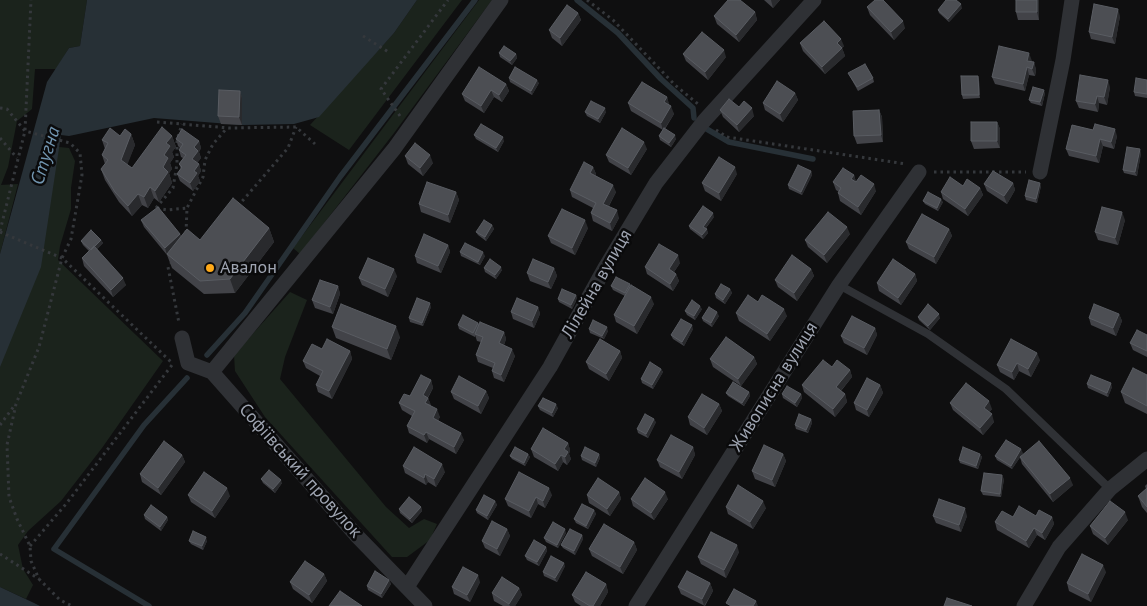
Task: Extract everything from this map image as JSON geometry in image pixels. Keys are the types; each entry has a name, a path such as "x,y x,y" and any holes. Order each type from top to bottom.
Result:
{"street":[{"path":"212,372 394,148 501,0"},
{"name":"Лілейна вулиця","path":"407,587 550,367 606,266 656,183 706,117 814,0"},
{"path":"1040,172 1063,60 1072,0"},
{"name":"Живописна вулиця","path":"636,606 838,285 919,172"},
{"path":"181,363 182,338"},
{"name":"Софіївський провулок","path":"181,363 212,372 357,536 425,606"},
{"path":"1024,606 1059,547 1110,489 1147,459"}],"lane":[{"path":"838,285 928,334 1006,389 1110,489"}],"path":[{"path":"30,546 181,363 62,258 1,233 17,158 25,131 31,0"},
{"path":"400,115 381,89 448,0"},
{"path":"588,0 613,20 727,137 907,164 919,172 1040,172"},
{"path":"363,36 390,53"},
{"path":"0,108 7,109 25,131 70,142 80,153 82,174 72,232 62,258 39,347 16,404 6,445 9,496 17,519 30,546 31,561 39,579"},
{"path":"157,122 227,128 296,127 315,144"},
{"path":"150,215 173,188 178,140 182,124"},
{"path":"235,210 288,148 296,127"},
{"path":"188,240 185,228 187,208 203,177 205,160 213,144 227,128"},
{"path":"0,138 17,158"},
{"path":"156,208 167,210 187,208"},
{"path":"173,260 168,267 182,338"},
{"path":"0,425 16,404"},
{"path":"0,554 39,579 60,600 72,606"}],"shaded area":[{"path":"0,0 87,0 80,46 69,48 56,69 35,69 32,109 17,121 8,167 1,185 18,184 0,254"},
{"path":"417,0 462,0 349,150 310,125 394,33"},
{"path":"479,0 492,0 394,133 300,254 293,248"},
{"path":"59,147 69,148 75,161 71,188 71,209 60,246 58,260 163,361 102,448 61,501 28,531 18,545 23,569 33,585 26,599 0,587 0,338 50,163"},
{"path":"290,292 307,300 285,357 280,379 386,507 409,528 424,519 437,524 430,540 407,557 392,557 265,417 235,371 234,355"}],"water":[{"name":"Стугна","path":"87,0 417,0 394,33 319,117 294,124 242,125 154,118 69,136 61,135 41,267 0,367 0,254 47,82 69,48 80,46"},
{"path":"0,587 34,603 40,606 0,606"}],"building":[{"path":"728,0 740,0 755,12 736,35 714,16"},
{"path":"875,0 883,0 903,21 891,32 867,7"},
{"path":"946,0 956,0 961,4 948,19 938,10"},
{"path":"1016,0 1037,0 1037,12 1016,12"},
{"path":"1094,4 1118,9 1112,37 1089,32"},
{"path":"567,5 578,13 560,38 549,30"},
{"path":"824,21 841,39 837,43 842,48 822,67 800,43"},
{"path":"702,32 724,50 705,72 683,54"},
{"path":"504,46 516,54 510,61 499,53"},
{"path":"999,46 1029,53 1027,61 1034,62 1032,69 1027,67 1023,84 992,77"},
{"path":"865,64 873,78 857,87 848,73"},
{"path":"479,67 506,84 499,95 491,90 481,106 462,94"},
{"path":"515,67 537,80 531,91 509,78"},
{"path":"1080,75 1108,80 1104,97 1097,96 1095,104 1076,101"},
{"path":"961,76 978,76 979,95 962,95"},
{"path":"1136,78 1147,80 1147,94 1134,92"},
{"path":"777,81 795,93 780,114 763,103"},
{"path":"642,82 667,97 664,102 671,106 661,123 628,103"},
{"path":"1033,87 1044,90 1040,102 1029,100"},
{"path":"219,90 240,91 239,117 218,116"},
{"path":"729,99 739,107 744,101 752,108 737,125 720,110"},
{"path":"591,101 605,108 598,119 585,112"},
{"path":"879,110 881,135 854,136 853,111"},
{"path":"971,122 997,122 997,141 971,141"},
{"path":"481,124 503,137 496,148 474,135"},
{"path":"1095,124 1115,129 1111,142 1100,139 1096,156 1066,149 1072,125 1093,130"},
{"path":"162,127 172,136 166,143 170,146 164,155 168,158 163,167 168,172 155,191 150,187 144,197 138,194 128,206 115,192 101,169 108,160 102,155 108,143 102,140 110,128 120,136 125,129 131,134 121,160 132,168"},
{"path":"622,128 644,142 628,168 606,155"},
{"path":"664,128 675,135 669,143 659,136"},
{"path":"182,129 199,141 194,147 198,151 192,159 199,164 194,171 197,173 190,183 177,174 182,167 179,164 186,155 179,150 183,144 176,139"},
{"path":"415,143 430,155 420,168 405,156"},
{"path":"1127,147 1140,149 1135,172 1123,170"},
{"path":"719,157 735,167 719,193 702,183"},
{"path":"584,162 593,167 590,173 613,185 603,204 617,210 610,223 591,213 596,203 570,190"},
{"path":"798,165 811,171 801,192 788,185"},
{"path":"843,168 854,175 851,179 856,182 861,175 874,184 858,207 838,193 841,188 833,182"},
{"path":"993,171 1013,183 1004,196 984,184"},
{"path":"950,177 963,186 967,179 980,188 965,209 941,192"},
{"path":"1029,180 1040,183 1036,199 1025,196"},
{"path":"427,182 456,192 448,215 419,204"},
{"path":"928,192 941,199 937,208 923,201"},
{"path":"233,198 269,228 230,279 200,281 167,254 187,229 200,240"},
{"path":"703,206 713,213 703,227 707,229 702,235 689,226"},
{"path":"158,207 180,234 165,248 141,220"},
{"path":"1102,207 1122,212 1115,238 1095,232"},
{"path":"562,209 585,220 572,248 548,236"},
{"path":"828,212 847,227 824,255 805,240"},
{"path":"922,214 949,229 934,257 906,242"},
{"path":"484,220 492,225 485,237 476,232"},
{"path":"91,230 101,240 91,250 81,241"},
{"path":"424,234 448,245 438,266 415,256"},
{"path":"465,243 483,252 478,262 460,252"},
{"path":"659,244 678,255 669,269 676,274 670,284 645,267"},
{"path":"94,246 123,278 111,290 82,258"},
{"path":"792,255 811,269 794,293 775,280"},
{"path":"368,258 394,269 385,289 359,278"},
{"path":"490,259 501,267 495,275 484,268"},
{"path":"533,259 554,268 548,282 527,273"},
{"path":"893,259 915,274 898,298 877,283"},
{"path":"616,277 630,284 625,293 611,286"},
{"path":"320,280 338,286 330,307 312,300"},
{"path":"721,284 730,289 723,300 715,294"},
{"path":"631,285 651,297 634,326 614,315"},
{"path":"562,289 576,295 571,305 558,299"},
{"path":"748,295 758,302 762,295 784,309 767,334 736,313"},
{"path":"417,298 430,303 422,323 409,318"},
{"path":"517,298 538,307 532,321 511,312"},
{"path":"692,300 700,306 694,316 685,311"},
{"path":"341,304 396,326 387,349 332,327"},
{"path":"928,304 939,314 928,326 918,317"},
{"path":"1094,304 1119,314 1113,328 1089,318"},
{"path":"709,307 717,312 711,323 702,318"},
{"path":"463,315 478,323 473,333 458,325"},
{"path":"852,316 875,328 864,348 841,336"},
{"path":"681,319 692,325 682,342 671,335"},
{"path":"593,320 607,327 602,336 589,329"},
{"path":"480,322 504,332 499,343 512,349 501,375 492,371 495,363 476,355 483,337 475,334"},
{"path":"1137,330 1147,335 1147,351 1130,343"},
{"path":"726,337 754,357 738,379 710,359"},
{"path":"327,339 350,351 329,391 316,385 323,371 303,361 312,344 322,349"},
{"path":"600,339 620,351 606,374 586,362"},
{"path":"1011,339 1037,353 1028,369 1017,363 1012,372 997,365"},
{"path":"823,360 832,367 837,360 850,370 836,387 845,394 833,409 802,385"},
{"path":"650,362 661,369 652,385 641,379"},
{"path":"1133,368 1147,375 1147,406 1121,392"},
{"path":"421,375 431,380 423,395 428,398 425,403 437,409 433,418 461,433 454,447 426,432 424,435 407,426 415,411 399,403 404,394 410,396"},
{"path":"1091,375 1111,383 1107,393 1087,384"},
{"path":"459,376 486,391 478,406 451,392"},
{"path":"867,378 880,385 867,410 854,403"},
{"path":"733,382 749,392 742,403 726,393"},
{"path":"966,383 989,401 984,408 992,414 980,428 950,403"},
{"path":"787,386 801,394 795,403 782,394"},
{"path":"702,394 719,404 704,428 688,417"},
{"path":"543,398 556,404 552,413 538,406"},
{"path":"645,414 654,419 646,434 637,429"},
{"path":"799,414 811,419 806,430 795,425"},
{"path":"543,428 568,443 564,449 568,452 565,457 561,455 555,464 531,449"},
{"path":"671,435 693,447 679,472 657,460"},
{"path":"1006,440 1021,449 1011,466 995,456"},
{"path":"164,441 182,455 158,488 140,474"},
{"path":"1039,441 1070,478 1050,494 1020,457"},
{"path":"764,445 783,454 772,480 752,471"},
{"path":"414,447 442,464 434,479 425,474 424,478 403,466"},
{"path":"515,447 528,454 524,463 510,456"},
{"path":"585,447 599,454 595,463 581,456"},
{"path":"963,447 980,454 976,466 959,460"},
{"path":"269,470 281,480 273,489 261,479"},
{"path":"204,472 227,488 212,511 188,495"},
{"path":"519,472 549,488 543,501 536,497 529,511 505,499"},
{"path":"984,473 1002,475 1000,494 981,491"},
{"path":"598,478 619,492 607,509 587,495"},
{"path":"645,478 665,492 651,513 631,499"},
{"path":"738,485 763,501 750,522 726,507"},
{"path":"1147,488 1147,507 1138,496"},
{"path":"484,495 495,501 487,516 476,510"},
{"path":"409,497 421,507 410,519 399,509"},
{"path":"939,499 965,508 959,525 933,516"},
{"path":"1110,501 1125,512 1105,538 1090,526"},
{"path":"582,504 594,510 586,526 574,519"},
{"path":"151,505 167,517 160,527 144,515"},
{"path":"1019,506 1036,516 1039,510 1052,517 1042,533 1034,528 1026,541 995,522 1002,511 1013,517"},
{"path":"492,521 507,529 497,549 482,541"},
{"path":"553,522 565,529 557,545 544,538"},
{"path":"604,524 634,542 620,567 589,549"},
{"path":"570,529 582,535 574,551 561,545"},
{"path":"193,531 206,537 202,546 189,541"},
{"path":"711,532 737,545 724,570 698,557"},
{"path":"534,540 546,547 537,562 525,556"},
{"path":"1082,554 1103,565 1088,594 1067,583"},
{"path":"551,556 564,563 555,578 543,572"},
{"path":"305,561 324,574 309,595 290,582"},
{"path":"463,567 478,575 467,595 452,587"},
{"path":"375,571 389,580 381,594 367,586"},
{"path":"687,571 710,583 702,599 678,587"},
{"path":"586,572 606,584 593,606 572,595"},
{"path":"502,577 519,588 509,604 492,593"},
{"path":"734,589 756,601 753,606 731,606 726,603"},
{"path":"340,591 362,606 329,606"},
{"path":"947,598 972,606 944,606"}],"waterway":[{"path":"207,355 245,313 340,177 475,0"},
{"path":"577,0 618,33 661,79 693,108 694,118"},
{"path":"705,128 729,142 813,159"},
{"path":"149,606 54,549 144,425 187,378"}],"place":[{"name":"Авалон","path":"210,268"}]}
